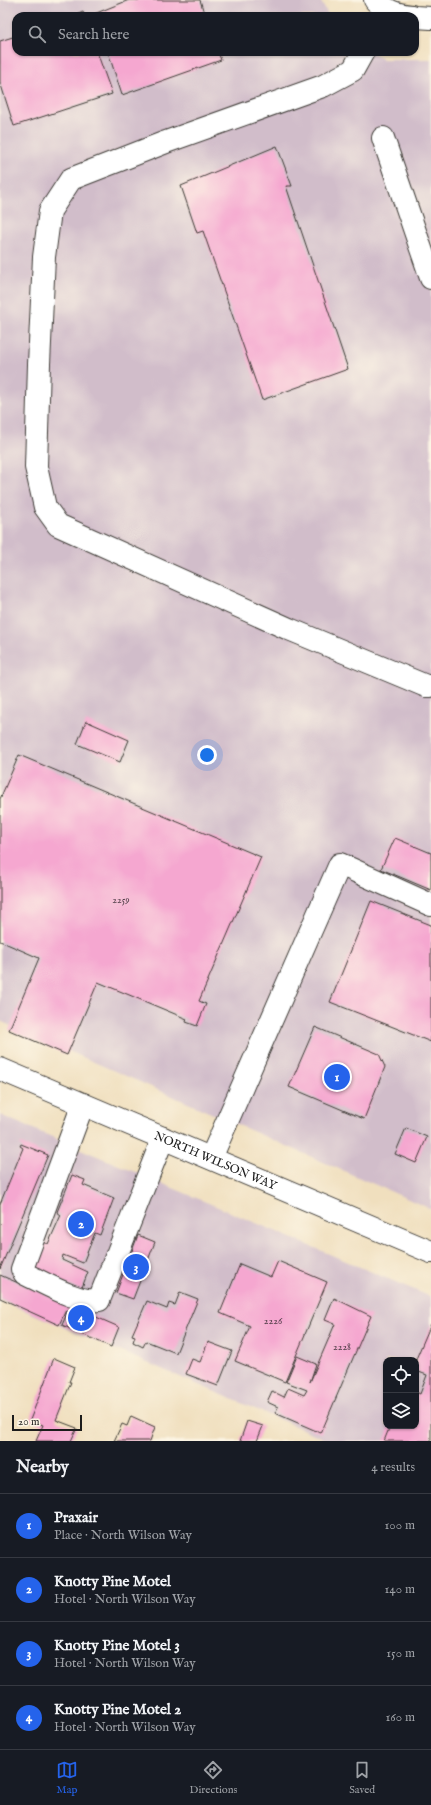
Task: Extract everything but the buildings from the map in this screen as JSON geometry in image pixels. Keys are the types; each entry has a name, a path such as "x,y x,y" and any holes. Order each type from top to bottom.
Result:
{"main road":[{"path":"381,8 392,12"},
{"path":"419,17 431,18"},
{"path":"361,56 353,70 323,86 166,142 71,179 50,211 44,258 39,357 36,467 45,506 58,525 289,629 426,686 431,686"},
{"path":"383,138 431,278"},
{"path":"211,1158 340,864 431,905"},
{"name":"NORTH WILSON WAY","path":"0,1069 431,1252"},
{"path":"83,1104 22,1269 25,1274 80,1299 92,1302 99,1300 163,1138"}],"shaded area":[{"path":"0,0 320,0 327,12 12,12 12,56 378,56 383,59 431,59 431,1209 0,1021"},
{"path":"0,1115 431,1297 431,1441 330,1441 0,1300"}],"place":[{"name":"Praxair","path":"337,1077"},
{"name":"Knotty Pine Motel","path":"81,1224"},
{"name":"Knotty Pine Motel 3","path":"136,1267"},
{"name":"Knotty Pine Motel 2","path":"81,1318"}]}
